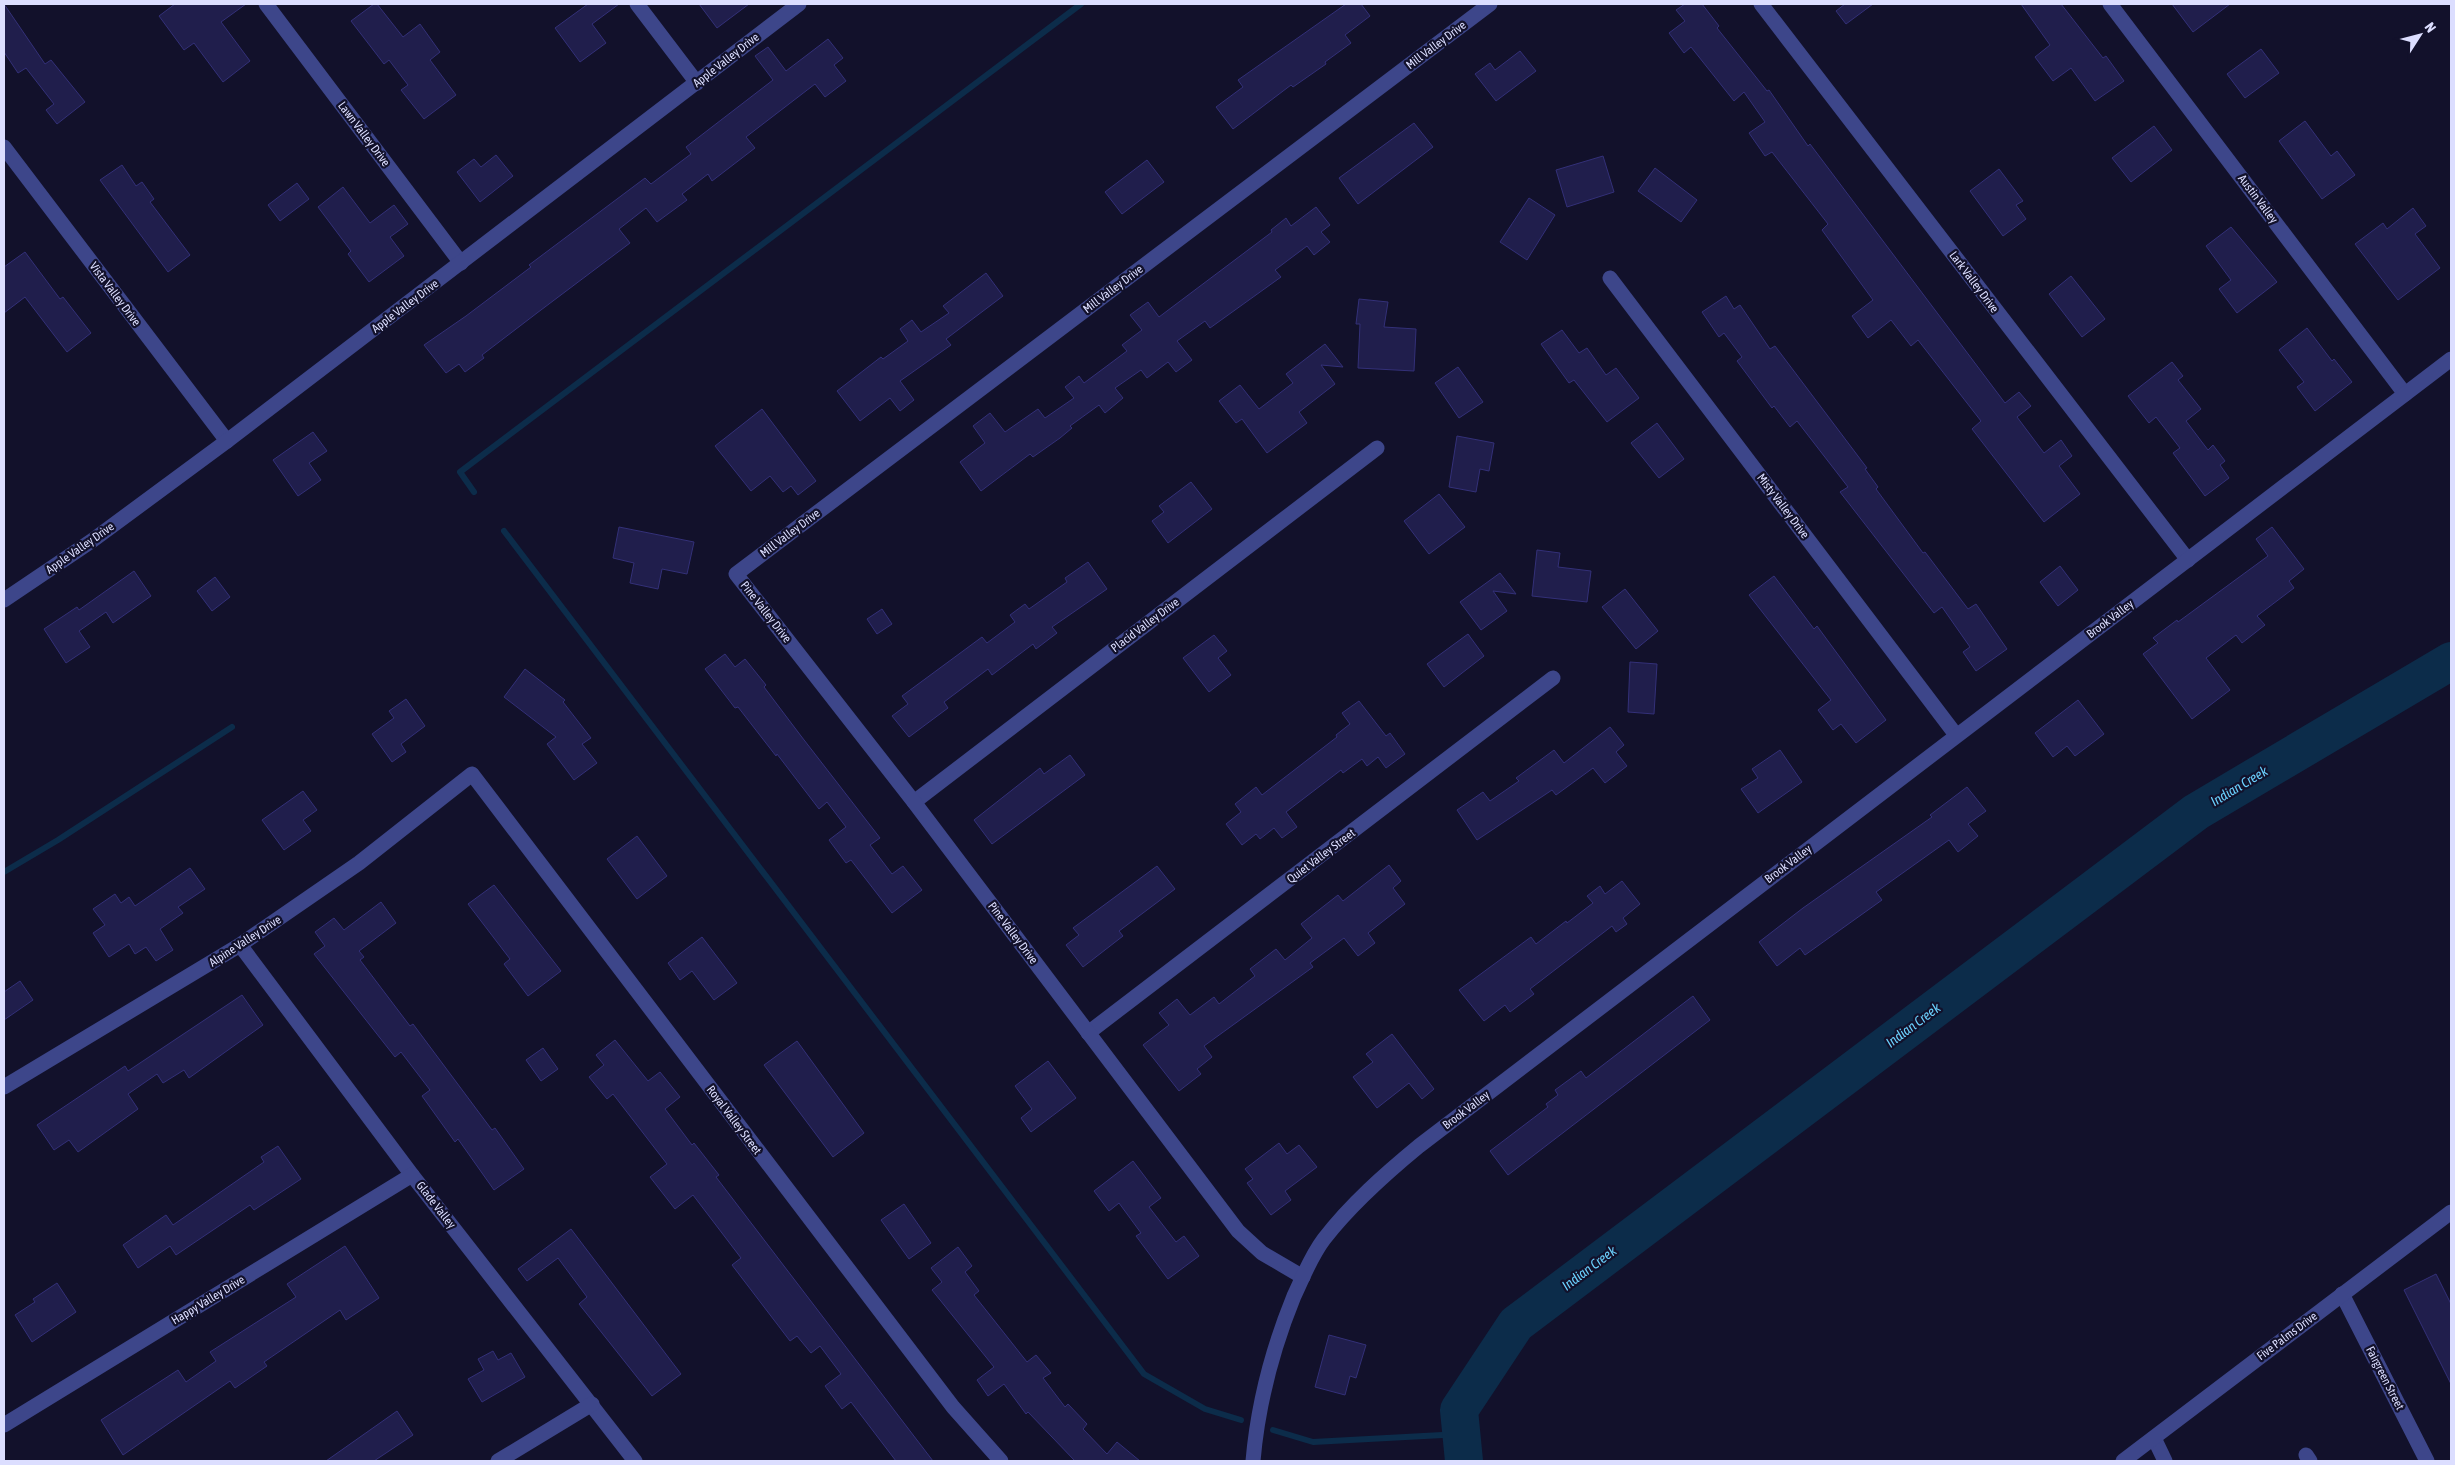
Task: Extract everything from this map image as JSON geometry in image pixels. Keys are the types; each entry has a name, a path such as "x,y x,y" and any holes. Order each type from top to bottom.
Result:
{"street":[{"name":"Lawn Valley Drive","path":"266,4 461,263"},
{"path":"637,4 697,84"},
{"name":"Apple Valley Drive","path":"4,600 93,540 227,440 697,84 799,4"},
{"name":"Mill Valley Drive","path":"736,574 1490,4"},
{"name":"Lark Valley Drive","path":"1761,4 2188,560"},
{"name":"Austin Valley","path":"2110,4 2405,394"},
{"name":"Vista Valley Drive","path":"4,147 227,440"},
{"name":"Misty Valley Drive","path":"1610,278 1956,735"},
{"name":"Brook Valley","path":"1253,1461 1263,1391 1271,1360 1281,1328 1303,1276 1324,1239 1386,1173 1956,735 2451,359"},
{"name":"Placid Valley Drive","path":"914,802 1377,448"},
{"name":"Pine Valley Drive","path":"736,574 914,802 1238,1231 1262,1253 1303,1276"},
{"name":"Quiet Valley Street","path":"1088,1033 1554,678"},
{"name":"Alpine Valley Drive","path":"4,1087 240,945 359,863 472,774"},
{"name":"Royal Valley Street","path":"472,774 953,1407 1001,1461"},
{"name":"Glade Valley","path":"240,945 412,1175 635,1461"},
{"name":"Happy Valley Drive","path":"4,1425 412,1175"},
{"name":"Five Palms Drive","path":"2123,1461 2450,1214"},
{"name":"Fairgreen Street","path":"2342,1294 2427,1461"},
{"path":"498,1461 592,1404"},
{"path":"2154,1438 2165,1461"}],"building":[{"path":"4,4 45,64 51,60 85,102 57,124 46,110 54,104 26,68 18,73 4,52"},
{"path":"175,4 246,4 221,22 250,61 223,82 194,43 184,50 159,16"},
{"path":"374,4 377,4 403,37 420,24 440,52 430,60 456,95 424,119 401,90 408,85 389,60 384,64 351,21"},
{"path":"588,4 619,4 592,24 606,43 580,62 555,28"},
{"path":"699,4 749,4 717,28"},
{"path":"1346,4 1361,4 1370,16 1345,35 1351,43 1325,62 1326,64 1293,87 1291,85 1233,129 1216,107 1243,87 1238,80"},
{"path":"1685,4 1702,4 1719,26 1717,28 1767,91 1769,90 1808,146 1810,144 2005,403 2019,392 2031,406 2017,417 2044,453 2061,440 2072,456 2059,466 2080,494 2044,522 1972,429 1981,421 1918,340 1911,346 1891,320 1868,338 1852,316 1873,300 1822,230 1828,224 1772,152 1765,156 1749,133 1765,122 1744,92 1734,101 1691,47 1684,53 1669,33 1685,21 1676,10"},
{"path":"1845,4 1873,4 1846,24 1836,11"},
{"path":"2021,4 2061,4 2103,58 2106,56 2124,81 2095,101 2071,68 2053,81 2035,57 2050,45"},
{"path":"2172,4 2230,4 2193,32"},
{"path":"828,39 843,58 834,65 846,81 825,97 815,84 746,137 755,148 712,181 708,174 682,194 687,200 657,222 646,208 619,229 630,243 482,355 484,358 465,372 459,364 446,373 424,345 531,267 529,265 645,178 651,184 691,154 686,147 773,80 755,56 768,47 786,71"},
{"path":"2261,49 2279,73 2245,98 2227,74"},
{"path":"1520,51 1536,71 1496,101 1475,74 1490,63 1495,70"},
{"path":"2305,121 2331,156 2337,151 2355,175 2322,199 2279,141"},
{"path":"1414,123 1433,147 1358,204 1339,178"},
{"path":"2154,126 2172,150 2131,182 2112,158"},
{"path":"496,155 513,176 480,202 457,172 474,159 481,167"},
{"path":"1603,156 1614,192 1567,207 1556,170"},
{"path":"1147,160 1164,182 1122,214 1105,192"},
{"path":"122,165 136,186 142,182 154,199 150,202 190,255 168,272 100,180"},
{"path":"1655,168 1697,200 1681,222 1638,191"},
{"path":"1999,169 2023,201 2016,205 2026,219 2003,236 1970,191"},
{"path":"297,183 309,199 280,221 268,205"},
{"path":"343,187 370,223 394,205 408,224 390,237 404,256 369,282 348,254 351,251 318,207"},
{"path":"1529,198 1555,215 1527,260 1500,242"},
{"path":"1316,207 1330,225 1321,232 1330,242 1314,255 1307,246 1275,270 1281,277 1210,328 1205,321 1177,341 1192,360 1176,372 1168,362 1147,378 1141,370 1115,388 1123,398 1105,413 1099,405 1070,426 1072,428 1060,438 1033,457 1030,454 981,491 960,462 985,443 973,426 990,413 1005,432 1038,409 1045,418 1074,398 1065,387 1079,376 1084,383 1127,351 1122,345 1142,330 1130,315 1148,302 1159,317 1272,232 1271,230 1286,218 1291,226"},
{"path":"2413,208 2426,226 2415,234 2440,268 2398,300 2355,244 2383,223 2387,229"},
{"path":"2231,227 2277,282 2237,313 2219,289 2231,280 2206,246"},
{"path":"25,252 60,299 63,297 91,333 67,352 25,297 4,313 4,267"},
{"path":"986,273 1003,296 946,339 951,345 900,381 914,400 900,411 890,398 860,421 837,391 881,357 883,359 908,341 900,329 912,320 921,332 949,313 943,306"},
{"path":"2071,276 2105,319 2082,337 2049,294"},
{"path":"1726,296 1734,309 1740,305 1770,349 1775,346 1867,468 1865,469 1878,487 1876,489 1923,553 1925,552 1968,609 1976,604 2007,649 1976,671 1963,652 1970,647 1942,607 1934,613 1840,492 1848,487 1797,421 1790,427 1774,406 1772,408 1737,361 1742,357 1724,333 1719,337 1702,312"},
{"path":"1359,299 1388,302 1384,327 1416,329 1414,371 1358,368 1360,324 1356,324"},
{"path":"2307,328 2332,361 2334,359 2352,382 2315,411 2297,387 2304,382 2279,350"},
{"path":"1562,330 1579,353 1587,348 1606,375 1616,368 1639,398 1607,422 1574,380 1569,383 1541,344"},
{"path":"1325,344 1343,367 1321,365 1335,384 1299,412 1307,423 1267,453 1242,419 1236,423 1219,401 1240,385 1259,409 1293,383 1286,374"},
{"path":"2172,362 2183,376 2178,380 2201,409 2186,421 2208,450 2213,445 2225,461 2220,465 2229,478 2205,496 2173,453 2180,448 2156,417 2149,423 2128,396"},
{"path":"1458,367 1483,402 1459,418 1435,383"},
{"path":"762,409 816,481 798,495 791,486 783,492 770,476 751,491 715,446"},
{"path":"1657,423 1684,459 1659,478 1631,443"},
{"path":"313,432 327,451 309,463 321,480 298,496 273,460"},
{"path":"1457,436 1494,443 1489,471 1480,469 1476,492 1449,487"},
{"path":"1191,482 1212,509 1168,543 1152,521 1164,512 1159,506"},
{"path":"1439,494 1465,527 1429,554 1404,521"},
{"path":"619,527 694,542 687,574 662,569 658,589 630,583 634,563 613,558"},
{"path":"2272,527 2304,569 2289,581 2294,588 2257,616 2265,625 2242,643 2236,635 2206,658 2230,690 2192,719 2143,654 2158,643 2153,638 2268,556 2256,539"},
{"path":"1537,550 1560,553 1558,567 1591,571 1587,602 1532,596"},
{"path":"1088,562 1107,589 1052,627 1057,633 1036,649 1033,644 992,675 988,669 944,702 948,708 909,737 892,716 908,704 902,696 982,637 987,643 1015,622 1010,615 1025,604 1029,609 1067,582 1065,578"},
{"path":"2060,566 2078,590 2058,606 2040,582"},
{"path":"134,571 151,596 113,623 106,612 79,631 90,647 66,663 44,629 77,607 79,610"},
{"path":"1500,573 1516,594 1493,591 1507,611 1481,630 1460,602"},
{"path":"1774,576 1814,629 1817,626 1886,720 1856,743 1841,724 1833,730 1818,710 1831,700 1749,595"},
{"path":"215,577 230,597 212,611 197,591"},
{"path":"1625,589 1658,631 1636,649 1602,607"},
{"path":"882,609 892,624 877,634 867,619"},
{"path":"1468,634 1484,656 1444,687 1427,664"},
{"path":"1214,635 1227,651 1218,658 1231,675 1209,692 1183,658"},
{"path":"725,654 735,667 745,659 766,685 764,687 880,838 870,845 892,874 903,866 922,890 892,913 851,860 846,863 829,840 846,827 827,802 819,809 777,754 776,756 738,707 735,708 705,669"},
{"path":"1630,662 1657,664 1654,714 1628,712"},
{"path":"525,669 565,700 563,702 591,738 582,744 597,763 574,780 547,744 556,737 504,697"},
{"path":"406,699 425,726 401,744 406,752 392,762 372,734 394,718 389,711"},
{"path":"2078,700 2104,734 2075,756 2067,746 2053,757 2035,733"},
{"path":"1359,701 1386,736 1390,733 1405,754 1386,768 1378,757 1367,766 1362,759 1343,773 1341,770 1286,812 1297,827 1282,838 1274,828 1260,839 1256,834 1242,845 1226,824 1241,812 1235,804 1256,787 1262,795 1337,737 1336,735 1350,724 1342,713"},
{"path":"1610,727 1624,745 1616,752 1627,766 1605,783 1593,768 1556,795 1552,790 1477,840 1457,810 1483,792 1490,801 1519,781 1516,778 1554,750 1564,763"},
{"path":"1780,750 1802,782 1758,813 1741,789 1758,778 1752,769"},
{"path":"1070,755 1085,775 992,844 974,820 1040,768 1044,774"},
{"path":"1967,787 1986,811 1968,824 1978,836 1958,852 1949,840 1876,892 1882,900 1805,955 1800,948 1777,966 1759,942 1803,908 1932,817 1930,815"},
{"path":"303,791 317,810 303,820 311,831 284,850 262,820"},
{"path":"637,836 667,876 637,899 607,859"},
{"path":"1389,865 1401,881 1393,888 1405,904 1368,933 1375,943 1358,956 1344,938 1310,963 1313,967 1204,1046 1212,1057 1197,1069 1201,1074 1179,1091 1143,1045 1169,1025 1159,1013 1177,999 1190,1015 1214,997 1219,1004 1255,976 1250,969 1276,949 1285,960 1312,938 1301,924 1338,895 1343,901"},
{"path":"1157,866 1175,889 1119,931 1123,936 1083,967 1066,945 1079,935 1073,928"},
{"path":"190,868 205,889 178,907 183,913 160,929 173,950 156,961 146,947 135,954 129,944 109,957 93,933 105,925 93,909 115,894 121,903 129,897 135,906"},
{"path":"1622,881 1640,904 1623,918 1627,924 1616,932 1612,926 1530,989 1534,994 1510,1012 1505,1005 1484,1021 1459,990 1531,937 1536,944 1566,921 1567,923 1593,903 1587,896 1600,886 1605,894"},
{"path":"494,885 561,971 528,996 504,964 510,959 468,904"},
{"path":"381,902 396,923 359,951 364,957 360,960 410,1026 413,1024 492,1130 495,1128 524,1169 494,1190 458,1139 455,1142 422,1096 430,1090 401,1052 395,1057 314,954 325,946 315,932 334,918 344,930"},
{"path":"702,937 737,983 714,1000 692,971 680,980 668,963"},
{"path":"20,981 33,1000 4,1020 4,992"},
{"path":"242,995 263,1025 189,1078 184,1070 163,1083 157,1074 128,1094 138,1109 78,1152 69,1140 54,1150 37,1125 125,1066 128,1071"},
{"path":"1693,996 1710,1020 1508,1175 1490,1151 1548,1107 1546,1104 1558,1095 1555,1090 1581,1071 1586,1078"},
{"path":"1392,1034 1434,1089 1422,1099 1409,1083 1377,1108 1353,1077 1373,1062 1366,1054"},
{"path":"615,1040 648,1081 660,1072 680,1097 665,1109 692,1145 694,1143 719,1175 716,1177 933,1461 896,1461 851,1402 842,1409 825,1386 841,1374 820,1346 811,1353 797,1336 790,1341 732,1265 741,1258 693,1195 675,1209 650,1177 667,1164 613,1094 607,1099 589,1077 604,1065 596,1055"},
{"path":"797,1041 864,1133 833,1157 764,1065"},
{"path":"543,1048 558,1069 541,1081 526,1060"},
{"path":"1048,1061 1076,1098 1031,1132 1021,1118 1032,1109 1015,1086"},
{"path":"1279,1143 1287,1154 1299,1145 1317,1167 1285,1191 1291,1200 1271,1215 1247,1183 1253,1179 1245,1169"},
{"path":"278,1146 301,1179 254,1210 250,1205 176,1255 170,1246 138,1268 123,1245 166,1215 173,1225 264,1162 261,1157"},
{"path":"1133,1161 1161,1198 1149,1207 1176,1242 1184,1236 1199,1256 1168,1279 1136,1236 1141,1233 1119,1203 1109,1211 1094,1191"},
{"path":"904,1204 931,1243 909,1259 881,1220"},
{"path":"571,1229 681,1374 652,1396 579,1304 587,1297 558,1258 527,1281 518,1269"},
{"path":"345,1246 379,1298 346,1320 340,1310 264,1362 267,1366 235,1388 230,1381 123,1455 101,1420 178,1370 186,1382 216,1361 210,1352 296,1297 287,1284"},
{"path":"958,1247 972,1266 965,1272 979,1291 974,1295 1027,1362 1036,1355 1051,1373 1043,1378 1065,1407 1068,1404 1087,1424 1083,1429 1107,1454 1117,1442 1140,1461 1075,1461 1028,1412 1026,1414 1004,1384 988,1396 977,1380 994,1367 932,1290 942,1282 931,1268"},
{"path":"2436,1274 2451,1304 2451,1384 2404,1290"},
{"path":"57,1283 76,1312 32,1342 15,1315 35,1302 33,1299"},
{"path":"1329,1335 1366,1345 1356,1378 1350,1376 1345,1395 1315,1387"},
{"path":"493,1351 498,1360 511,1353 525,1377 482,1402 468,1379 484,1370 478,1359"},
{"path":"397,1411 413,1435 374,1461 326,1461"}],"waterway":[{"path":"474,492 460,472 1081,4"},
{"path":"504,531 1144,1374 1205,1409 1241,1420"},
{"name":"Indian Creek","path":"1464,1461 1459,1410 1516,1324 2196,812 2451,661"},
{"path":"4,872 58,840 232,727"},
{"path":"1273,1430 1313,1442 1461,1434"}]}
